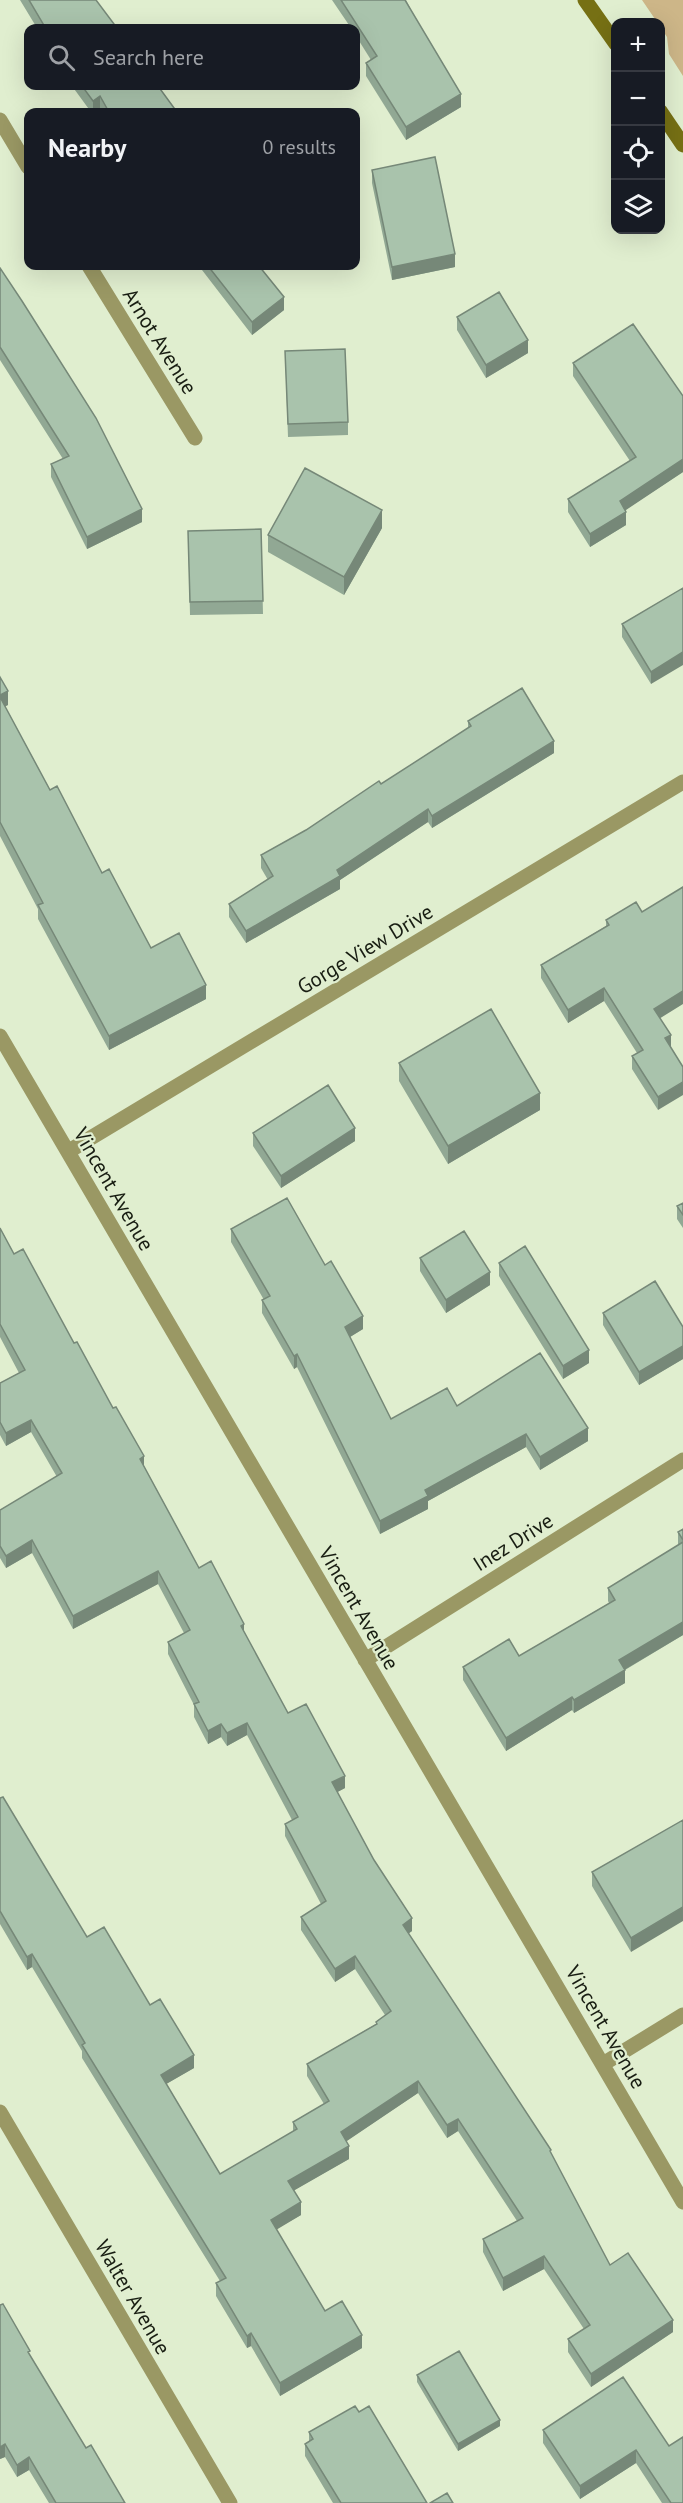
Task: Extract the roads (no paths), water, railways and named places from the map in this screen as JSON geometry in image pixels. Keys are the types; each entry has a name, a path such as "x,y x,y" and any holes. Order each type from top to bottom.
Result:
{"main road":[{"path":"585,0 611,38"},
{"path":"665,118 683,145"}],"street":[{"path":"0,120 24,160"},
{"name":"Arnot Avenue","path":"91,270 195,438"},
{"name":"Gorge View Drive","path":"69,1151 683,782"},
{"name":"Vincent Avenue","path":"0,1036 683,2202"},
{"name":"Inez Drive","path":"365,1660 683,1460"},
{"path":"603,2064 683,2014"},
{"name":"Walter Avenue","path":"0,2112 230,2503"}]}
